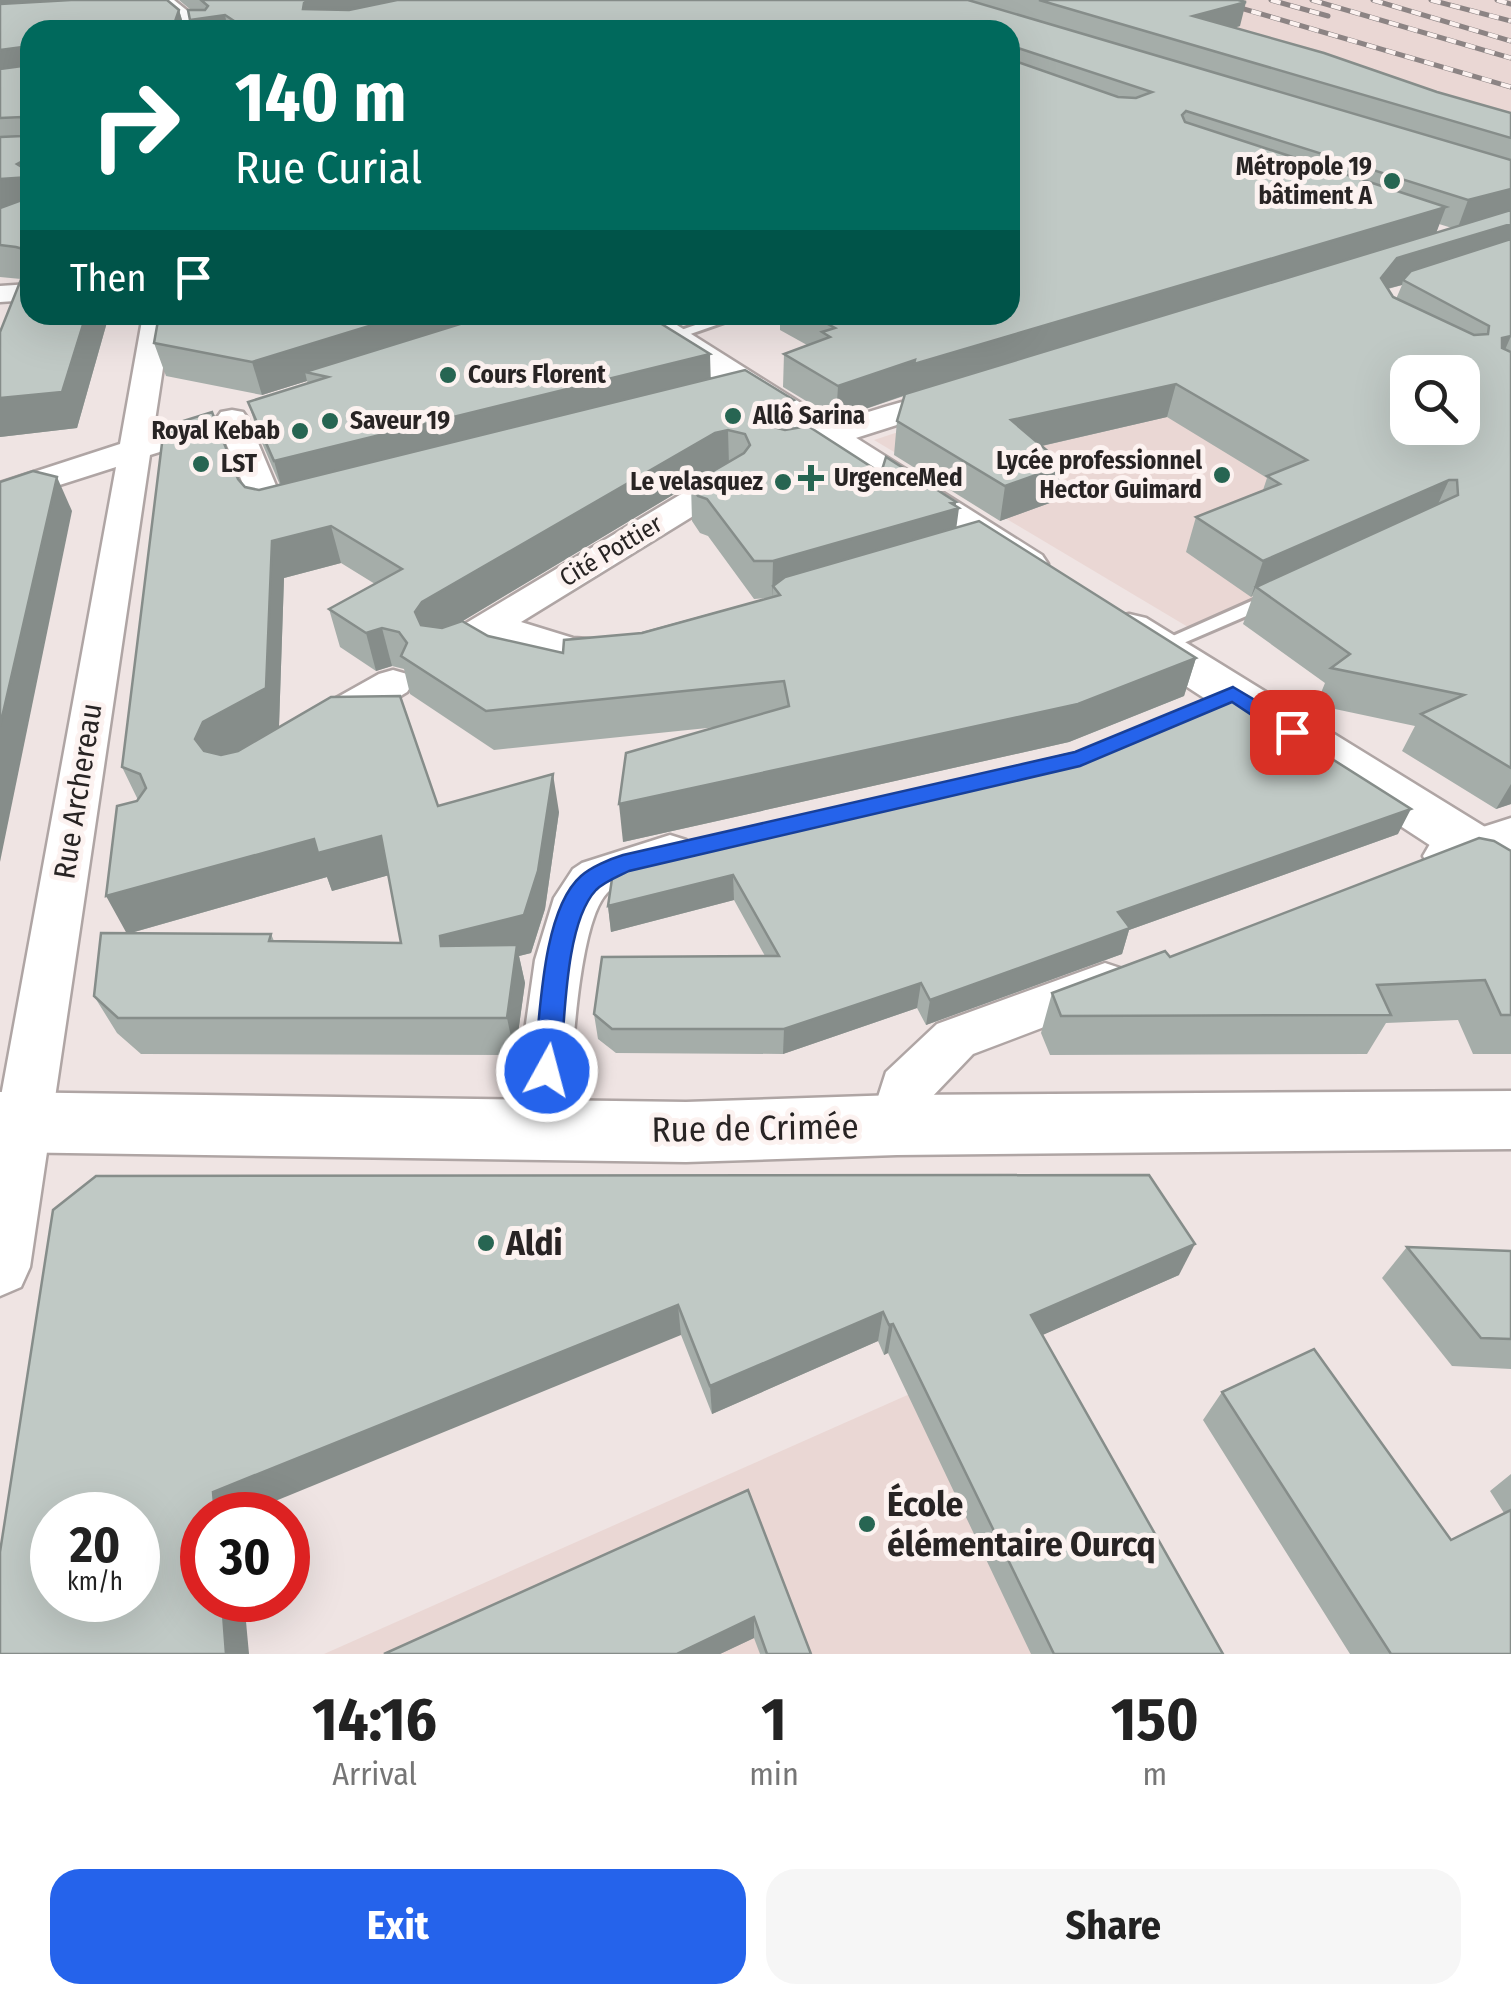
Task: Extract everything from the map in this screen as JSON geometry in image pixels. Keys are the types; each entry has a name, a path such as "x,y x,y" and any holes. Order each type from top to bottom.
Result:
{"street":[{"path":"159,3 185,20"},
{"name":"Rue Archereau","path":"0,1267 12,1122 70,838 155,325"},
{"path":"654,325 830,436 979,545 1074,594 1158,646 1211,704 1499,850"},
{"path":"787,454 830,436 989,386"},
{"path":"711,400 756,389"},
{"path":"232,419 270,513 328,498"},
{"path":"0,494 179,436"},
{"name":"Cité Pottier","path":"446,652 730,479"},
{"path":"493,622 548,646 587,655 632,650 668,639"},
{"path":"283,747 394,683"},
{"path":"70,838 123,828"},
{"path":"539,1130 562,946 573,906 588,882 623,864 700,845"},
{"path":"1398,873 1499,850"},
{"path":"897,1125 905,1088 956,1039 1140,970"},
{"name":"Rue de Crimée","path":"12,1122 686,1132 897,1125 1511,1120"}],"lane":[{"path":"671,336 706,325"},
{"path":"1158,646 1294,588"}],"shaded area":[{"path":"960,0 1511,0 1511,167"},
{"name":"Lycée professionnel Hector Guimard","path":"1323,292 1445,355 1390,355 1390,445 1480,445 1480,373 1511,389 1511,510 1193,630 874,440"},
{"name":"École élémentaire Ourcq","path":"1020,1345 1190,1654 324,1654"}],"building":[{"path":"167,0 179,10 176,20 20,20 20,47 0,50 0,4"},
{"path":"201,0 309,0 303,9 349,10 397,0 968,0 1511,160 1511,189 1468,200 1186,111 1182,115 1185,122 1446,207 914,364 915,360 838,386 784,354 830,337 822,332 835,328 829,325 1020,325 1020,63 1118,97 1136,98 1152,92 1020,49 1020,20 233,20 225,15 190,20 188,10 205,10 208,6"},
{"path":"1039,0 1246,2 1193,16 1511,113 1511,138"},
{"path":"20,66 20,117 0,118 0,69"},
{"path":"20,136 20,178 0,179 0,137"},
{"path":"20,201 20,248 0,245 0,208"},
{"path":"1511,210 1511,224 1397,258 1381,278 1393,297 1474,335 1488,334 1489,326 1403,280 1411,271 1511,239 1511,336 1502,338 1502,348 1511,352 1511,768 1421,714 1464,695 1331,668 1350,654 1256,587 1458,495 1457,480 1449,480 1263,561 1196,517 1280,484 1267,476 1307,460 1176,384 1011,420 1064,465 1005,486 897,421 905,394"},
{"path":"20,282 20,325 83,325 62,392 0,398 0,332"},
{"path":"157,325 372,325 252,362 154,343"},
{"path":"457,325 663,325 710,354 274,461 248,402 328,377 305,372"},
{"path":"745,370 794,400 773,409 768,418 773,427 785,430 808,426 881,473 886,457 956,502 951,503 959,508 773,561 754,561 691,484 744,453 750,445 745,434 728,430 715,433 422,602 415,612 421,625 442,628 462,621 488,636 563,653 564,640 642,633 780,595 773,586 785,577 979,521 1196,658 1078,704 619,804 626,753 789,706 784,681 486,711 401,656 407,643 399,632 382,628 366,633 329,609 402,569 331,526 272,541 266,688 203,722 195,739 204,751 221,755 238,751 331,697 400,696 438,806 553,774 538,871 524,915 440,936 441,946 517,945 507,1018 118,1018 94,996 101,933 271,934 269,941 401,943 381,836 318,853 314,839 106,896 117,806 137,801 146,788 140,774 122,767 164,427 212,412 238,479 245,487 259,490"},
{"path":"33,471 57,477 0,726 0,482"},
{"path":"1228,693 1411,809 1118,912 1130,928 930,1000 921,983 784,1029 612,1029 594,1014 602,957 779,956 733,875 608,906 614,865 634,855 1103,746"},
{"path":"1479,838 1511,851 1511,1015 1501,1015 1485,980 1377,985 1391,1015 1061,1016 1052,993 1165,951 1170,957"},
{"path":"1149,1175 1195,1244 1031,1315 1223,1654 1054,1654 893,1324 889,1325 883,1312 710,1386 678,1305 213,1492 180,1492 180,1622 224,1622 226,1654 0,1654 0,1552 53,1210 96,1176"},
{"path":"1407,1247 1511,1251 1511,1339 1481,1338"},
{"path":"1314,1349 1451,1540 1511,1510 1511,1654 1391,1654 1222,1392"},
{"path":"748,1490 811,1654 767,1654 754,1617 677,1654 384,1654"}],"railway":[{"path":"1213,0 1511,87"},
{"path":"1271,0 1328,16"},
{"path":"1312,0 1511,58"},
{"path":"1373,0 1511,41"},
{"path":"1431,0 1511,21"},
{"path":"1497,0 1511,4"}],"place":[{"name":"Métropole 19 bâtiment A","path":"1392,181"},
{"name":"Cours Florent","path":"448,375"},
{"name":"Allô Sarina","path":"733,416"},
{"name":"Saveur 19","path":"330,421"},
{"name":"Royal Kebab","path":"300,431"},
{"name":"LST","path":"201,464"},
{"name":"Lycée professionnel Hector Guimard","path":"1222,475"},
{"name":"UrgenceMed","path":"811,478"},
{"name":"Le velasquez","path":"783,482"},
{"name":"Aldi","path":"486,1243"},
{"name":"École élémentaire Ourcq","path":"867,1524"}],"route":[{"path":"547,1071 562,946 573,906 588,882 623,864 1080,758 1233,694 1292,732"}]}
